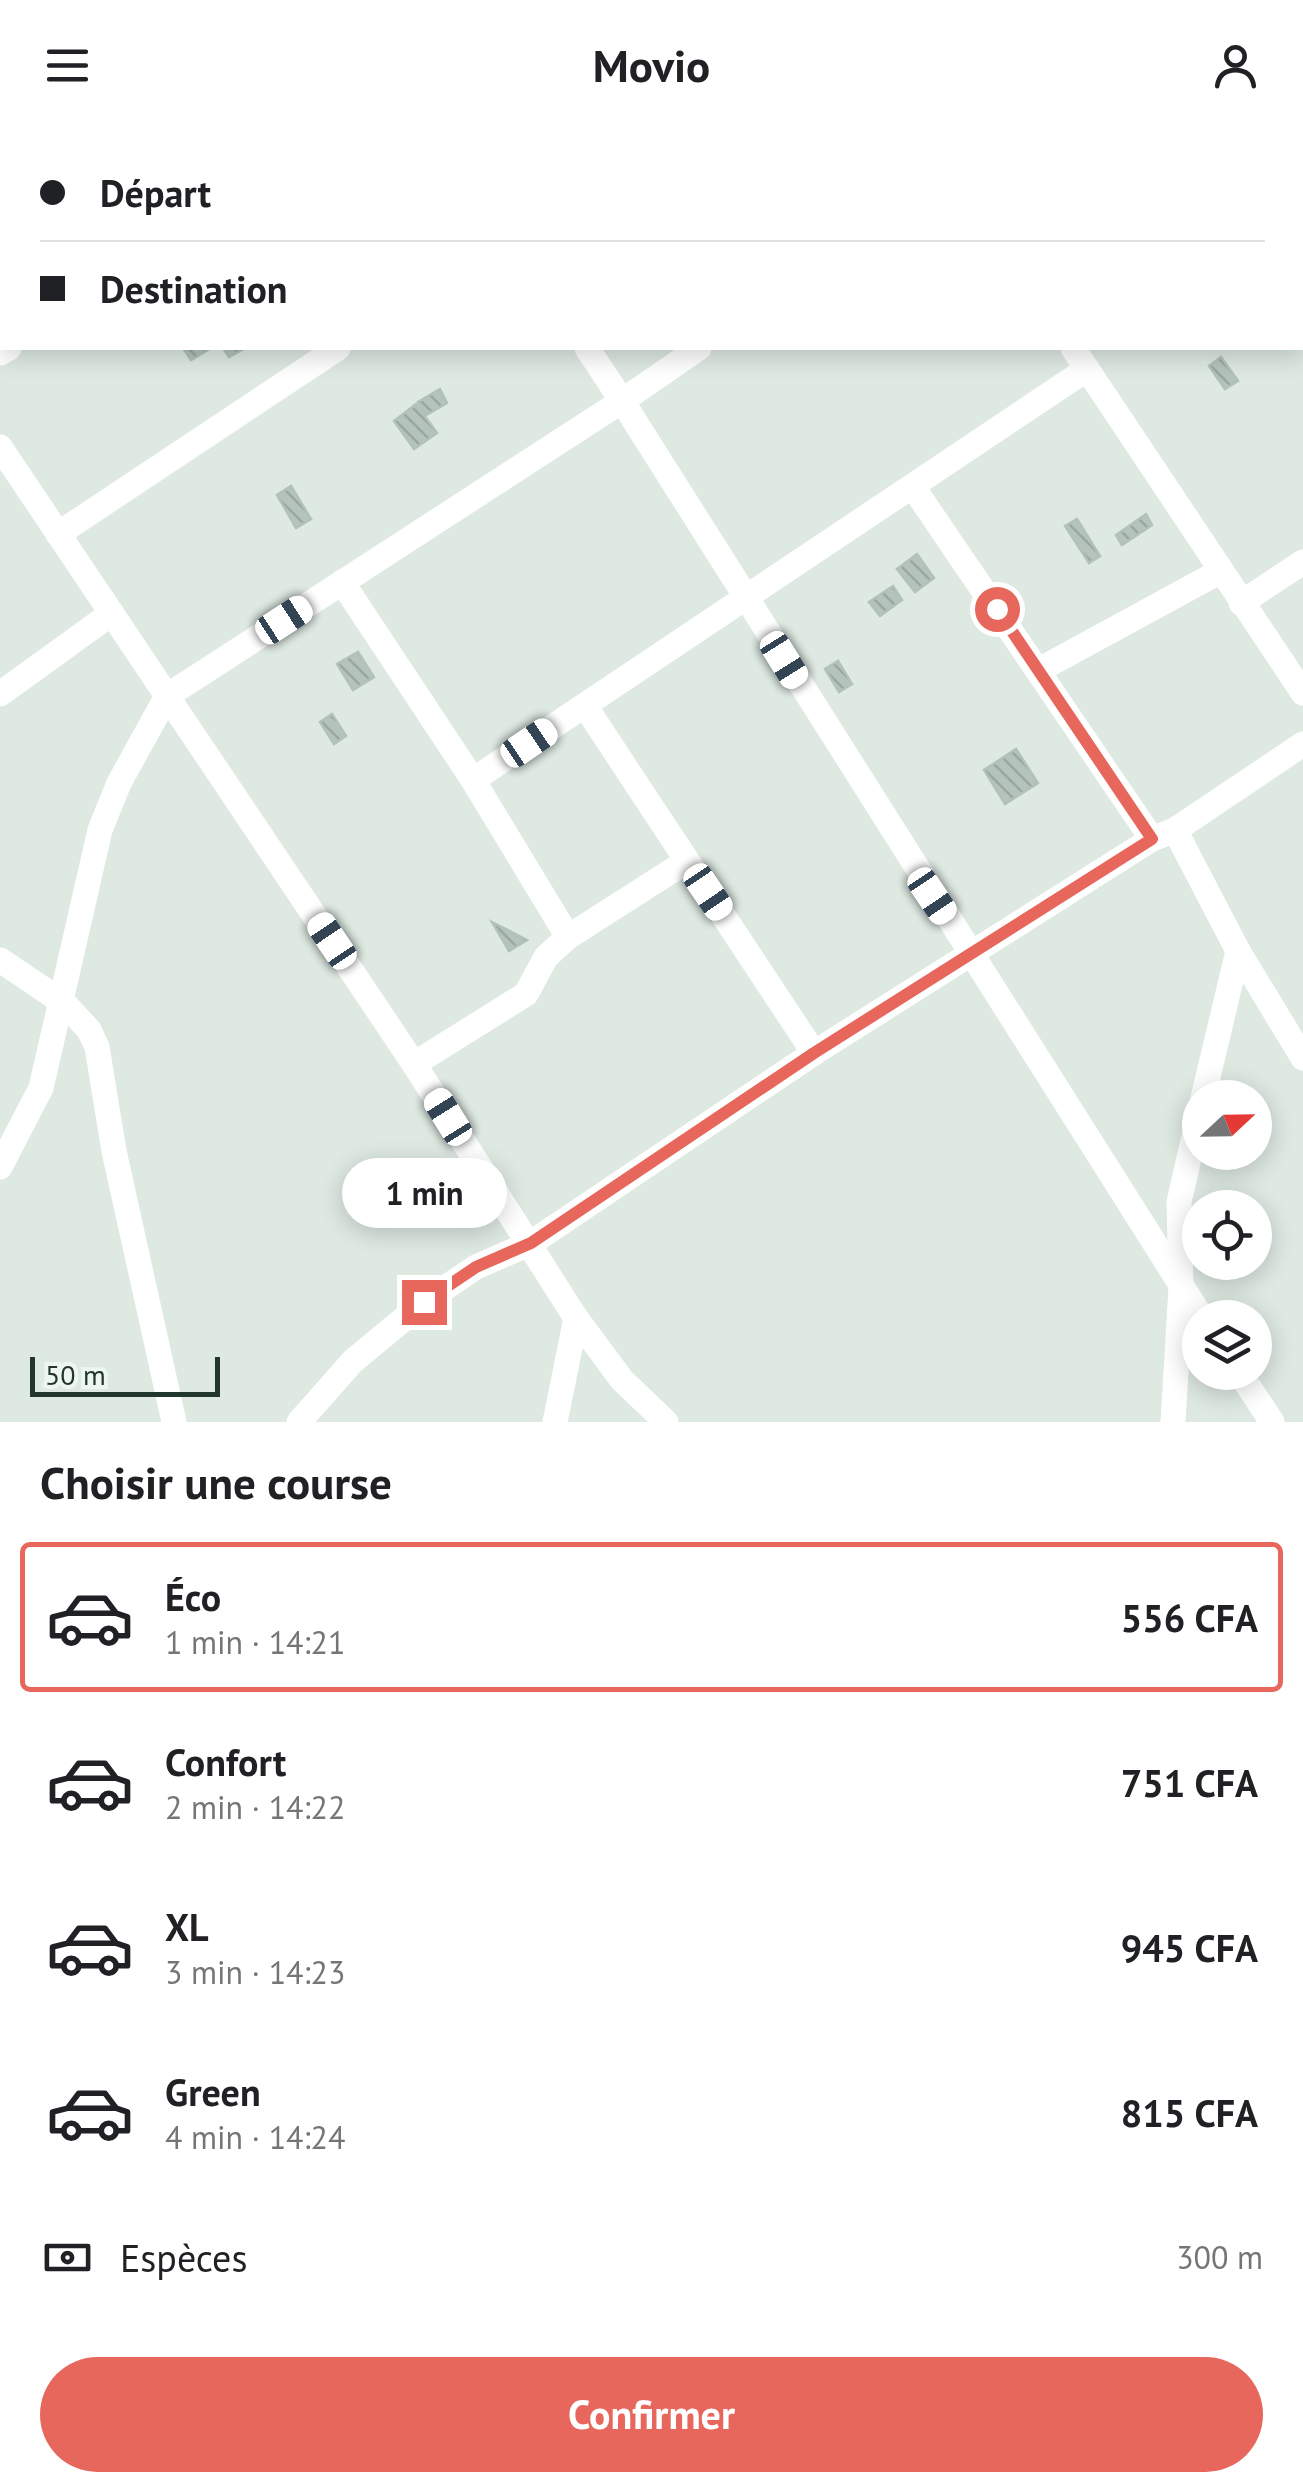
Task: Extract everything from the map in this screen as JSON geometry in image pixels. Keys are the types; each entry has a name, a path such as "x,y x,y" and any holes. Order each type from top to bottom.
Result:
{"street":[{"path":"58,534 335,350"},
{"path":"588,350 1190,1300"},
{"path":"0,1166 41,1088 64,1003 100,830 120,783 168,696 696,350"},
{"path":"474,780 913,488 1080,358 1219,572 1303,692"},
{"path":"0,448 414,1064 576,1318 622,1380 666,1422"},
{"path":"913,488 1039,670 1163,834 1303,1058"},
{"path":"1241,603 1303,562"},
{"path":"1039,670 1219,572"},
{"path":"342,582 474,780 568,937"},
{"path":"0,694 112,613"},
{"path":"585,706 814,1053"},
{"path":"299,1422 353,1361 424,1302 476,1267 531,1243 814,1053 1303,744"},
{"path":"414,1064 526,994 546,956 568,937 687,860"},
{"path":"1207,1080 1238,950"},
{"path":"0,960 64,1003 90,1030 97,1047 114,1151 174,1422"},
{"path":"1173,1422 1181,1287 1179,1202 1186,1170"},
{"path":"555,1422 576,1318"},
{"path":"1251,1390 1272,1422"}],"building":[{"path":"184,350 208,350 191,360"},
{"path":"1221,357 1238,381 1225,389 1209,366"},
{"path":"440,389 447,403 426,415 418,402"},
{"path":"416,404 437,433 414,449 394,421"},
{"path":"291,486 311,519 296,528 277,495"},
{"path":"1146,514 1152,525 1122,545 1116,535"},
{"path":"1077,519 1100,556 1089,563 1065,526"},
{"path":"917,554 934,578 915,592 897,569"},
{"path":"893,586 902,600 880,616 869,602"},
{"path":"358,652 374,677 353,690 337,664"},
{"path":"838,661 852,684 839,692 825,669"},
{"path":"332,714 346,736 334,744 320,722"},
{"path":"1016,749 1038,783 1005,804 984,770"},
{"path":"492,922 527,940 509,951"}],"route":[{"path":"424,1302 476,1267 531,1243 814,1053 1152,839 997,609"}]}
